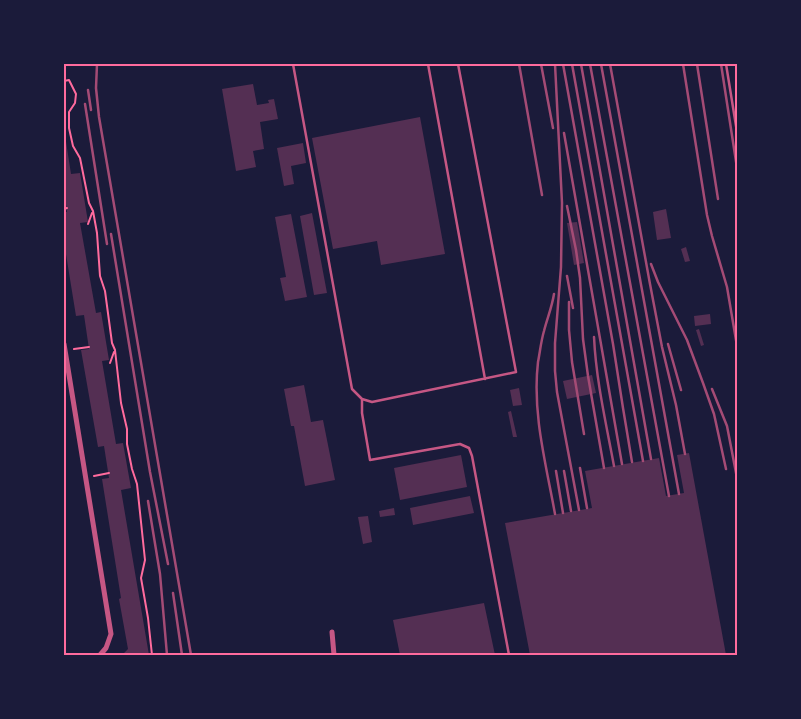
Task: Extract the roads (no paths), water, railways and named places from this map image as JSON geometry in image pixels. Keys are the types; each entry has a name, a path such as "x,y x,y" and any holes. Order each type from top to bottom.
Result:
{"street":[{"path":"64,344 111,634 106,648 100,655"},
{"path":"332,632 334,655"}],"lane":[{"path":"293,64 352,390 362,399 372,402 516,372 458,64"},
{"path":"428,64 484,379"},
{"path":"726,64 737,132"},
{"path":"362,399 362,412 370,460 460,444 468,448 472,456 509,655"}],"railway":[{"path":"97,64 96,88 99,117 191,655"},
{"path":"519,64 542,195"},
{"path":"541,64 553,128"},
{"path":"555,64 562,203 561,267 555,343 555,371 557,392 579,510"},
{"path":"563,64 632,462"},
{"path":"572,64 643,461"},
{"path":"581,64 651,459"},
{"path":"590,64 669,496"},
{"path":"601,64 679,494"},
{"path":"610,64 662,347 685,454"},
{"path":"683,64 707,215 727,287 737,346"},
{"path":"697,64 718,199"},
{"path":"721,64 737,168"},
{"path":"88,90 91,110"},
{"path":"85,104 107,244"},
{"path":"564,133 622,464"},
{"path":"567,206 580,278 583,339 588,376 604,468"},
{"path":"111,234 150,472 168,564"},
{"path":"651,264 687,340 703,383 714,414 726,469"},
{"path":"567,276 573,308"},
{"path":"554,294 538,362 537,400 538,419 555,514"},
{"path":"569,302 572,362 584,434"},
{"path":"594,337 599,385 614,466"},
{"path":"668,344 681,390"},
{"path":"712,389 727,426 737,478"},
{"path":"580,468 587,508"},
{"path":"556,471 563,513"},
{"path":"564,471 571,511"},
{"path":"148,501 160,574 167,655"},
{"path":"173,593 182,655"}]}
